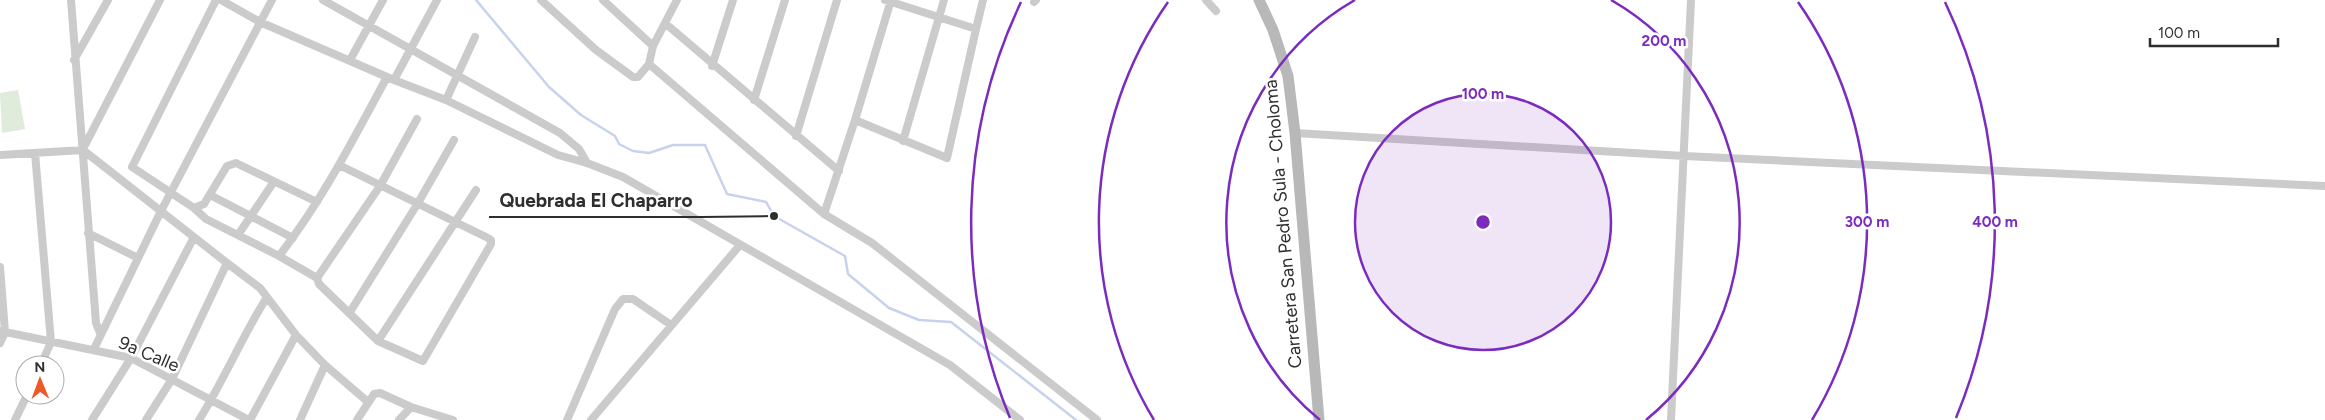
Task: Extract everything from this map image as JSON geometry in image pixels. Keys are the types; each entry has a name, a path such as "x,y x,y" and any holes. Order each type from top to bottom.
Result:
{"main road":[{"name":"Carretera San Pedro Sula - Choloma","path":"1259,0 1273,30 1288,76 1295,133 1319,420"}],"street":[{"path":"72,0 74,60 83,150 88,233 96,323 100,333"},
{"path":"74,60 108,0"},
{"path":"83,150 160,0"},
{"path":"216,0 132,167 170,194 194,208 206,219 279,256 317,278 319,284 378,341 423,361 491,244 488,238 339,165"},
{"path":"221,0 260,22 446,100 558,155 587,163 623,177 950,364 1020,420"},
{"path":"94,349 100,333 161,211 272,0"},
{"path":"323,0 411,50 458,74 560,133 579,148 587,163"},
{"path":"350,60 383,0"},
{"path":"279,256 317,202 390,78 411,50 437,0"},
{"path":"541,0 596,50 633,77 641,76 649,64 653,46 677,0"},
{"path":"603,0 653,46"},
{"path":"712,66 734,0"},
{"path":"754,100 785,0"},
{"path":"796,136 837,0"},
{"path":"903,141 944,0"},
{"path":"855,120 947,158 983,0"},
{"path":"1206,0 1216,11"},
{"path":"1670,420 1691,0"},
{"path":"824,214 855,120 889,1 976,29"},
{"path":"666,24 712,66 839,171"},
{"path":"446,100 475,37"},
{"path":"649,64 824,214 872,243 1098,420"},
{"path":"317,278 380,186 418,120"},
{"path":"1295,133 1684,156 2325,186"},
{"path":"350,312 418,203 454,140"},
{"path":"0,155 83,150 226,264 246,276 267,297 296,334 325,365 368,402"},
{"path":"35,153 51,342 45,355"},
{"path":"194,208 204,204 227,166 231,163 317,202"},
{"path":"238,236 273,183"},
{"path":"378,341 476,190"},
{"path":"210,195 293,238"},
{"path":"88,233 138,258"},
{"path":"92,420 131,358 194,237"},
{"path":"591,420 740,245"},
{"path":"146,420 172,379 226,264"},
{"path":"0,267 3,332 0,343"},
{"path":"198,420 212,400 252,321 267,297"},
{"path":"567,420 615,309 623,300 633,300 671,325"},
{"name":"9a Calle","path":"3,332 131,358 250,420"},
{"path":"250,420 296,334"},
{"path":"300,420 325,365"},
{"path":"357,420 374,394 380,393 412,407 453,420"},
{"path":"15,420 22,405"},
{"path":"399,420 412,407"}],"green space":[{"path":"18,90 25,129 2,133 0,93"}],"waterway":[{"path":"476,0 549,87 581,115 615,136 619,144 633,151 649,153 673,145 705,145 727,194 766,202 774,216 845,256 848,274 889,308 919,320 951,322 1076,420"}],"place":[{"name":"Quebrada El Chaparro","path":"774,216"}]}
